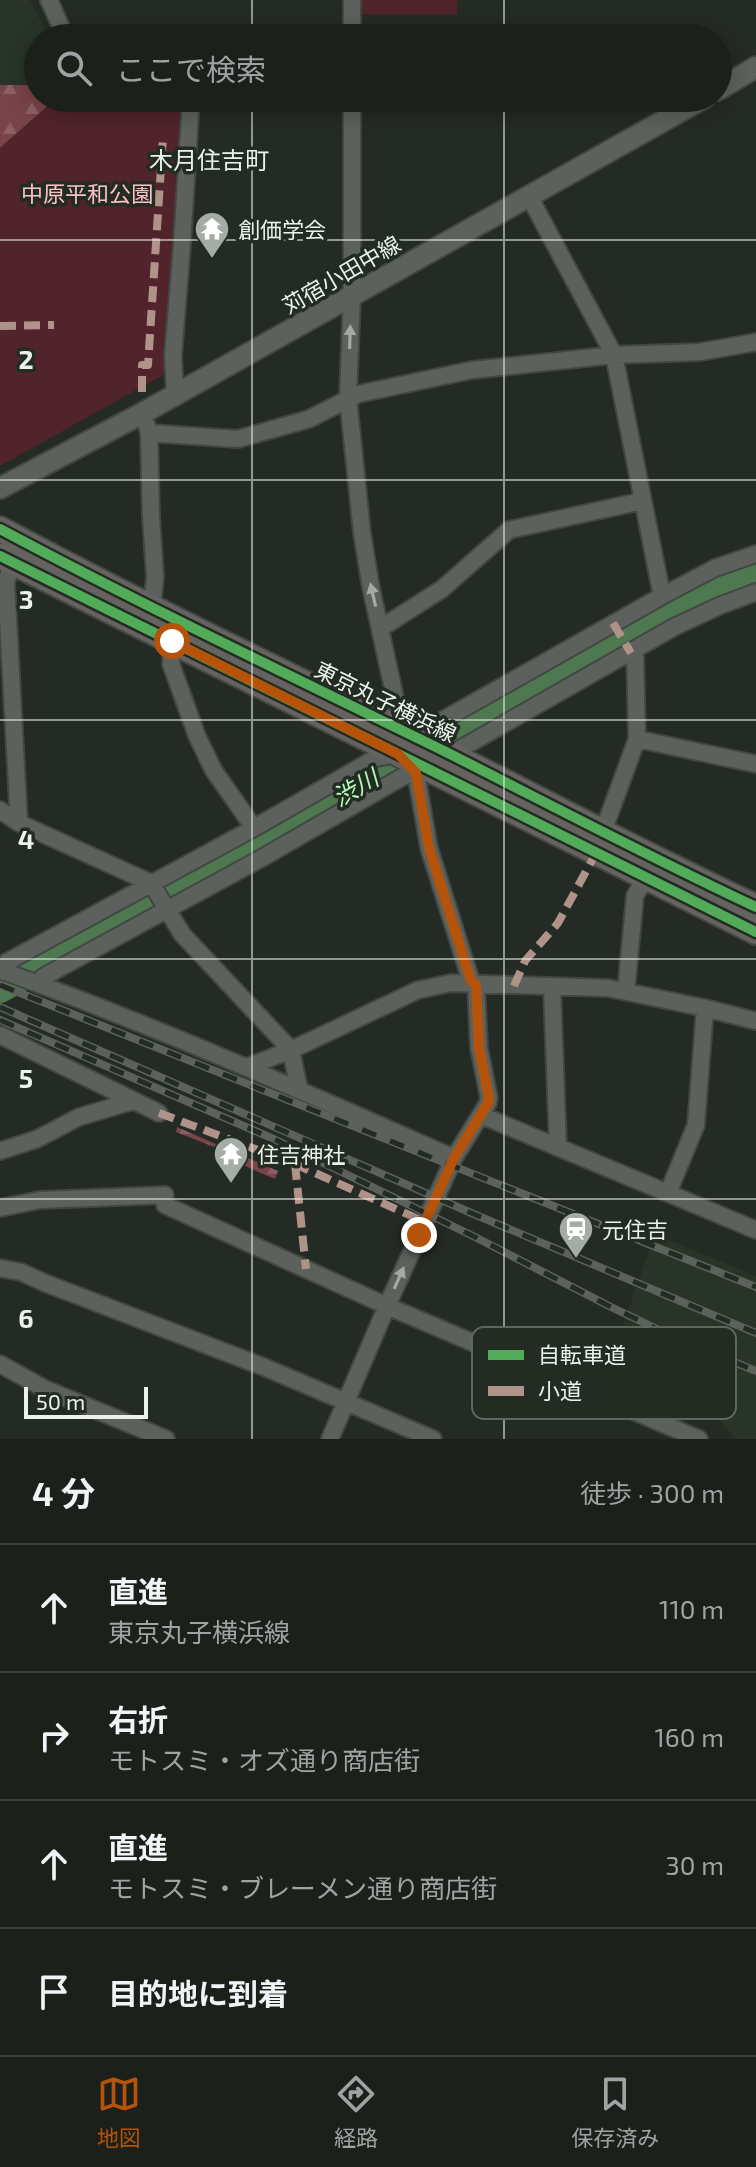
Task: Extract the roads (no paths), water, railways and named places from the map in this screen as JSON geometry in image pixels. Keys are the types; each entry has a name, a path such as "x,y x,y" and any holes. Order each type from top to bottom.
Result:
{"main road":[{"name":"東京丸子横浜線","path":"0,529 11,553 177,632 450,754 599,843"},
{"name":"東京丸子横浜線","path":"11,553 152,606 177,632 398,754 421,771 599,843 754,915"}],"street":[{"path":"49,0 60,24"},
{"path":"352,0 352,24"},
{"path":"732,80 756,67"},
{"path":"175,394 173,356 190,112"},
{"path":"352,112 352,294 348,398 371,588 398,711 408,734"},
{"name":"苅宿小田中線","path":"0,488 145,423 175,394 679,112"},
{"path":"529,196 614,355 662,596"},
{"path":"152,606 155,577 145,423 238,439 309,419 358,394 472,370 614,355 700,352 756,342"},
{"path":"381,628 442,589 509,530 642,501"},
{"path":"11,553 6,582 19,823"},
{"path":"454,1158 247,1067 2,971 7,962 376,758 398,754 408,734 436,724 715,568 756,554"},
{"path":"39,984 43,977 260,859 402,777 421,771 674,627 756,592"},
{"path":"177,632 171,664 197,736 214,771 254,828"},
{"path":"599,843 637,739 635,651"},
{"path":"637,739 756,764"},
{"path":"330,1439 454,1158 489,1098 479,1048 476,985 471,981 429,848 421,771"},
{"path":"0,810 19,823 151,883 182,934 291,1050 299,1089"},
{"path":"626,991 635,896 651,868"},
{"path":"247,1067 291,1050 418,990 451,983 608,988 756,1021"},
{"path":"552,988 558,1147"},
{"path":"668,1193 696,1125 705,1008"},
{"path":"0,1035 159,1113"},
{"path":"0,1151 37,1139 79,1117 133,1101"},
{"path":"481,1115 755,1228"},
{"path":"0,1208 40,1200 165,1200 387,1306 472,1342"},
{"path":"0,1268 21,1272 264,1367 433,1439"},
{"path":"0,1364 45,1389 166,1439"},
{"path":"652,1419 699,1439"}],"waterway":[{"name":"渋川","path":"0,988 694,595 756,572"}],"railway":[{"path":"0,985 756,1287"},
{"path":"0,1007 476,1215 756,1333"},
{"path":"0,1020 276,1140 653,1327"},
{"path":"736,1363 756,1371"}],"place":[{"name":"創価学会","path":"212,260"},
{"name":"住吉神社","path":"231,1185"},
{"name":"元住吉","path":"576,1260"}],"district":[{"name":"木月住吉町","path":"209,159"}],"park label":[{"name":"中原平和公園","path":"87,193"}]}
